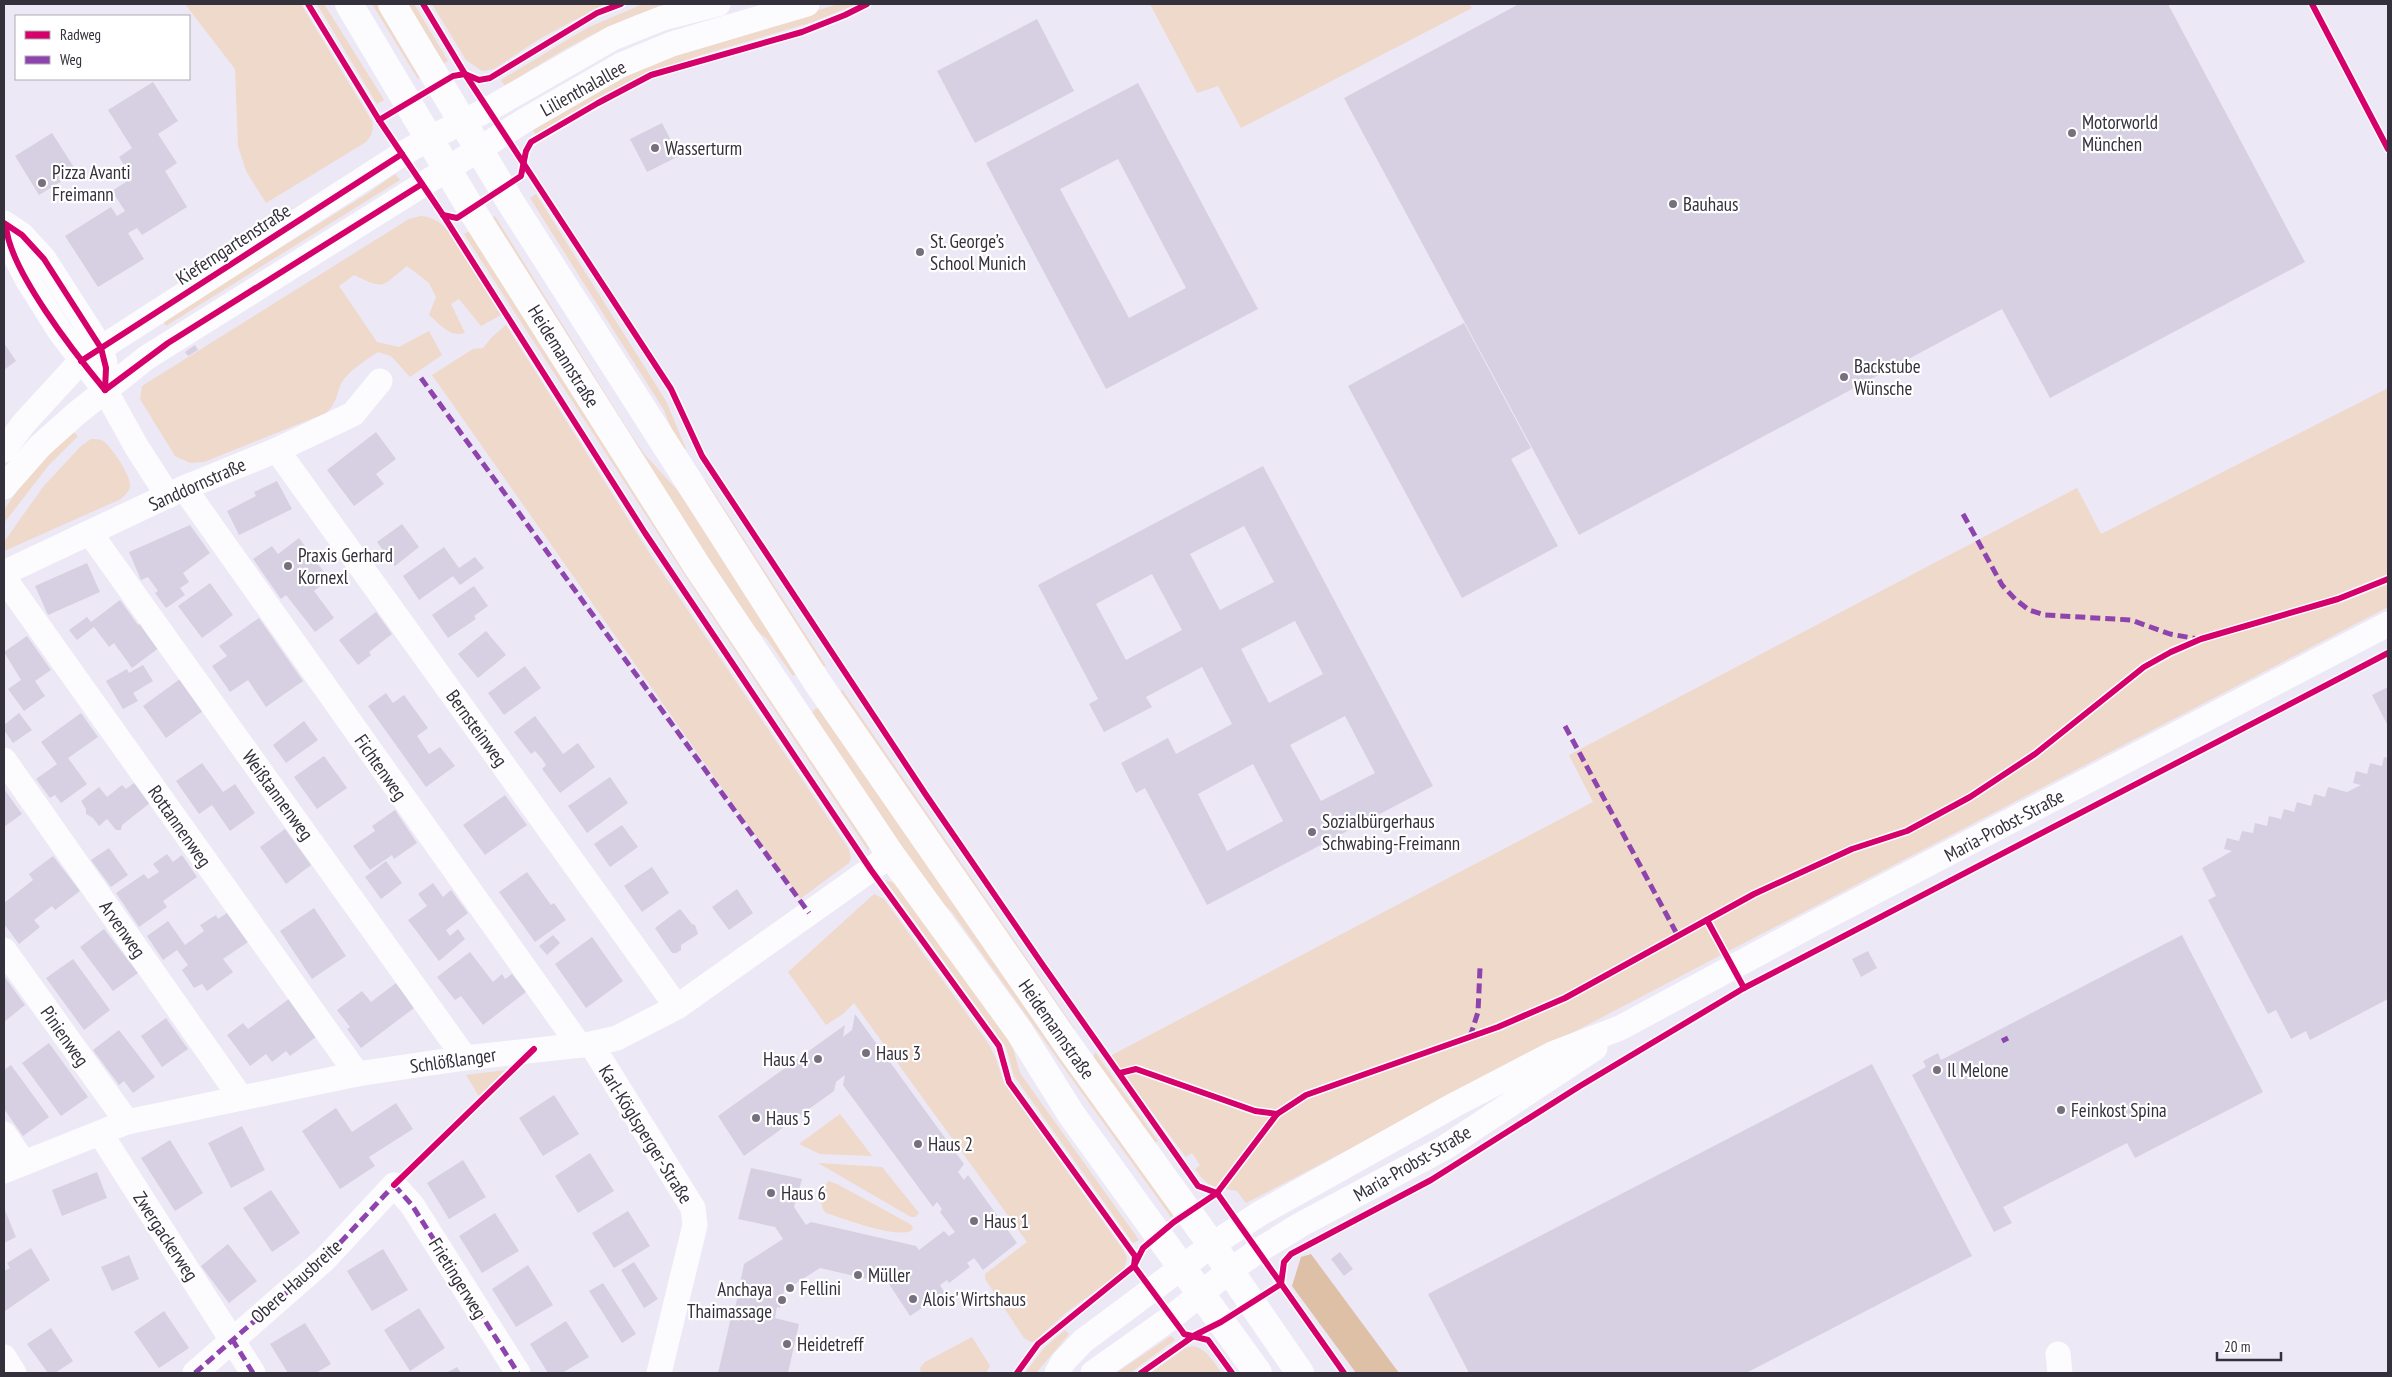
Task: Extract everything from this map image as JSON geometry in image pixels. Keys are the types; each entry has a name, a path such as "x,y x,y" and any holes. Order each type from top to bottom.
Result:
{"main road":[{"name":"Heidemannstraße","path":"350,4 448,169 697,566 891,856 1019,1031 1072,1114 1258,1373"},
{"name":"Heidemannstraße","path":"392,4 511,203 817,682 1061,1035 1212,1245 1300,1373"},
{"path":"788,701 817,682"}],"street":[{"name":"Lilienthalallee","path":"463,122 613,38 663,18 718,4 727,28"},
{"name":"Lilienthalallee","path":"448,169 527,119 621,65 672,44 807,4"},
{"name":"Kieferngartenstraße","path":"4,450 24,424 91,354 280,231 430,138 463,122"},
{"path":"4,487 40,446 105,390 168,343 448,169"},
{"name":"Fichtenweg","path":"5,224 6,235 11,248 27,279 91,354 105,390 136,446 176,492 585,1044"},
{"name":"Sanddornstraße","path":"4,573 176,492 277,450 353,414 380,382"},
{"name":"Bernsteinweg","path":"277,450 677,1007"},
{"name":"Weißtannenweg","path":"90,533 465,1058"},
{"name":"Rottannenweg","path":"4,578 356,1074"},
{"name":"Maria-Probst-Straße","path":"1057,1373 1064,1362 1083,1341 1212,1245 1259,1214 1456,1104 1552,1054 1620,1028 1811,925 2388,624"},
{"name":"Arvenweg","path":"4,760 241,1098"},
{"name":"Schlößlanger","path":"14,1167 126,1122 356,1074 465,1058 585,1044 617,1038 677,1007 891,856"},
{"name":"Pinienweg","path":"4,950 126,1122"},
{"name":"Maria-Probst-Straße","path":"1093,1373 1172,1317 1229,1271 1300,1225 1444,1148 1588,1054 1620,1028"},
{"name":"Karl-Köglsperger-Straße","path":"585,1044 693,1208 695,1225 659,1373"},
{"name":"Zwergackerweg","path":"100,1133 253,1373"},
{"path":"4,1134 14,1167"},
{"name":"Obere Hausbreite","path":"195,1373 324,1260 394,1185"},
{"name":"Frietingerweg","path":"394,1185 412,1205 518,1373"},
{"path":"4,1357 14,1373"}],"shaded area":[{"path":"185,4 301,4 372,121 373,130 366,142 266,203 246,171 238,146 235,69"},
{"path":"317,4 324,4 384,100 377,104"},
{"path":"372,4 379,4 425,75 418,79"},
{"path":"404,4 414,4 448,61 441,65"},
{"path":"432,4 605,4 541,38 494,69 482,71 466,60"},
{"path":"643,4 669,4 646,11 584,39 505,86 501,80 587,28"},
{"path":"838,4 857,4 813,22 701,55 652,72 604,94 536,135 533,130 592,92 655,62"},
{"path":"1150,4 1469,4 1472,8 1241,128 1218,86 1197,93"},
{"path":"395,174 400,180 166,326 163,321 370,192"},
{"path":"536,194 666,401 686,449 680,450 664,410 530,198"},
{"path":"421,216 436,220 448,230 501,315 481,326 459,299 451,304 465,333 455,334 429,315 436,297 429,283 407,266 383,284 373,283 354,275 339,286 377,342 399,347 429,331 442,355 410,377 391,356 378,352 355,368 344,379 334,404 326,413 204,462 190,463 175,456 140,399 142,386 409,219"},
{"path":"495,216 626,427 645,455 678,491 798,673 793,676 767,639 747,622 488,220"},
{"path":"470,231 869,845 869,852 684,574 464,234"},
{"path":"506,325 652,557 849,849 851,859 849,863 800,899 432,375 473,349 483,348"},
{"path":"2388,388 2388,607 1246,1203 1237,1191 1213,1186 1204,1180 1195,1169 1200,1165 1192,1153 1186,1157 1110,1056 1593,802 1569,755 2077,488 2101,534"},
{"path":"72,431 78,436 48,466 4,523 4,510 21,485"},
{"path":"91,439 103,441 116,455 130,482 128,492 121,499 4,551 4,542 43,487 81,446"},
{"path":"705,479 826,666 820,666 703,487"},
{"path":"842,689 1075,1029 1069,1030 839,694"},
{"path":"819,708 1176,1213 1171,1217 952,912 931,894 811,715 815,709"},
{"path":"885,880 898,884 1012,1045 1020,1073 1139,1240 1133,1243 1014,1076 1006,1047"},
{"path":"874,894 884,899 988,1043 995,1056 1004,1083 1124,1251 1127,1258 1124,1270 1067,1312 1035,1341 1031,1342 1024,1338 985,1279 985,1274 1027,1242 854,1003 843,1014 826,1025 788,972"},
{"path":"1095,1052 1158,1141 1152,1144 1092,1062"},
{"path":"506,1070 479,1096 466,1075"},
{"path":"840,1114 872,1156 820,1154 799,1144"},
{"path":"818,1163 882,1167 919,1213 915,1217 911,1217"},
{"path":"828,1181 837,1184 910,1224 913,1227 911,1231 893,1232 882,1230 826,1213 821,1202"},
{"path":"1311,1254 1399,1373 1356,1373 1292,1286 1301,1257"},
{"path":"1065,1330 1069,1334 1036,1373 1025,1373 1044,1348"},
{"path":"1171,1336 1175,1340 1130,1373 1116,1373"},
{"path":"972,1337 990,1366 986,1373 921,1373 920,1368 925,1362"},
{"path":"1192,1346 1206,1353 1222,1373 1151,1373 1185,1348"}],"building":[{"name":"Bauhaus","path":"1519,4 2168,4 2305,262 2050,398 2002,309 1579,535 1344,98"},
{"path":"1037,19 1074,91 975,143 937,71"},
{"path":"153,82 178,121 158,134 177,163 165,171 187,207 142,235 137,228 128,233 144,259 98,287 65,236 111,207 117,216 125,211 112,191 132,178 119,157 132,148 108,110"},
{"path":"1138,83 1258,309 1106,389 986,163","holes":["1118,159 1186,288 1129,318 1060,189"]},
{"name":"Wasserturm","path":"662,123 679,156 647,172 630,139"},
{"path":"52,133 77,172 39,195 15,156"},
{"path":"1464,323 1531,448 1511,459 1558,546 1462,598 1348,386"},
{"path":"4,343 16,361 4,370"},
{"path":"195,345 198,350 188,356 185,352"},
{"path":"376,432 396,459 376,474 384,484 354,506 327,470"},
{"path":"1263,466 1433,786 1207,905 1145,788 1136,793 1121,763 1168,738 1176,754 1232,724 1202,667 1146,697 1152,707 1104,732 1089,704 1098,699 1038,585","holes":["1244,526 1274,582 1220,610 1190,554","1152,574 1182,630 1126,660 1096,604","1295,621 1323,674 1269,703 1241,649","1345,716 1375,773 1321,801 1290,745","1253,764 1283,821 1227,851 1198,794"]},
{"path":"277,481 292,509 239,535 227,511 256,496 254,492"},
{"path":"402,524 419,547 395,566 377,542"},
{"path":"190,525 210,553 183,573 189,582 180,588 185,595 166,608 155,593 158,591 148,577 141,580 129,552"},
{"name":"Praxis Gerhard Kornexl","path":"299,538 329,579 314,591 334,618 315,632 286,595 281,599 253,559 272,546 278,554"},
{"path":"444,547 459,568 475,557 484,568 460,585 453,576 419,600 403,576"},
{"path":"87,563 100,592 48,615 35,586"},
{"path":"210,583 233,615 202,638 178,606"},
{"path":"474,586 488,606 474,616 476,619 448,638 432,615"},
{"path":"120,600 138,625 142,623 160,647 132,668 114,643 109,647 94,627 77,640 69,630 87,617 91,622"},
{"path":"376,612 392,634 369,652 371,655 358,665 339,640"},
{"path":"259,618 303,681 266,707 248,680 230,692 212,666 227,656 219,646"},
{"path":"486,631 506,655 478,678 458,654"},
{"path":"27,636 51,670 35,681 45,696 24,711 8,689 21,680 4,652"},
{"path":"143,665 153,681 133,693 138,701 123,709 106,681 127,669 129,673"},
{"path":"525,666 541,688 504,715 488,693"},
{"path":"180,679 203,711 166,738 143,706"},
{"path":"2388,687 2388,726 2372,695"},
{"path":"386,693 393,703 404,695 428,728 417,736 429,754 440,747 455,766 426,787 368,706"},
{"path":"19,713 32,730 13,743 4,730 4,725"},
{"path":"81,713 98,737 68,758 87,784 61,803 55,795 50,798 36,779 57,764 41,742"},
{"path":"535,716 563,754 578,743 595,767 560,793 542,769 546,765 542,759 535,751 531,754 514,732"},
{"path":"304,721 318,740 286,763 273,745"},
{"path":"324,756 347,788 317,809 294,777"},
{"path":"2384,757 2388,758 2388,999 2310,1040 2306,1031 2291,1039 2276,1010 2268,1014 2208,900 2216,896 2202,868 2232,851 2224,849 2227,838 2239,841 2242,831 2253,833 2255,823 2267,826 2269,816 2281,819 2284,809 2294,812 2297,802 2311,806 2314,794 2325,797 2328,787 2347,792 2361,785 2353,783 2356,771 2367,774 2370,763 2382,766"},
{"path":"202,763 223,792 235,784 255,813 230,831 212,805 199,814 176,781"},
{"path":"610,777 628,803 587,833 568,806"},
{"path":"134,783 150,803 122,825 121,830 116,830 107,819 99,826 93,818 86,814 86,809 81,801 99,787 107,797 122,785 126,789"},
{"path":"4,789 22,814 4,827"},
{"path":"505,795 527,825 485,855 463,825"},
{"path":"395,810 417,843 394,859 392,855 370,870 353,846 375,831 372,826"},
{"path":"622,825 638,847 610,867 594,844"},
{"path":"285,829 311,865 286,884 260,847"},
{"path":"109,848 128,875 111,887 91,860"},
{"path":"167,854 173,862 182,855 197,877 163,901 167,907 139,927 116,893 144,874 148,879 159,872 153,864"},
{"path":"53,856 80,891 55,910 52,906 34,920 40,927 19,944 4,924 4,903 33,880 29,874"},
{"path":"386,861 402,883 381,899 365,877"},
{"path":"652,867 669,893 642,912 624,886"},
{"path":"527,872 551,905 554,903 566,920 535,942 499,892"},
{"path":"433,883 443,897 451,890 468,913 446,930 450,936 458,929 465,939 439,961 408,920 427,906 418,894"},
{"path":"737,889 753,913 729,930 712,907"},
{"path":"314,908 346,956 312,979 280,931"},
{"path":"680,909 692,924 695,925 698,934 681,945 681,950 672,953 655,928"},
{"path":"230,911 251,940 223,959 233,972 207,991 202,984 194,988 182,970 188,965 177,950 163,960 147,936 168,921 185,945 204,931 200,925 216,915 218,919"},
{"path":"104,929 138,973 113,991 80,947"},
{"path":"553,935 560,943 547,955 539,946"},
{"name":"Feinkost Spina","path":"2182,935 2263,1092 2135,1158 2127,1143 2003,1207 2012,1223 1994,1232 1912,1075 1926,1067 1923,1061 1938,1053 1941,1060"},
{"path":"592,937 623,981 586,1008 555,964"},
{"path":"1868,951 1877,968 1861,977 1852,959"},
{"path":"470,952 493,982 502,974 505,979 512,974 526,992 483,1025 461,996 455,1000 437,977"},
{"path":"73,959 110,1010 84,1030 46,978"},
{"path":"4,976 25,1005 4,1022"},
{"path":"396,983 414,1008 361,1048 347,1029 350,1027 337,1010 362,991 371,1002"},
{"path":"289,999 316,1037 290,1056 286,1051 272,1062 266,1054 250,1066 227,1035 243,1023 248,1029"},
{"path":"855,1014 964,1164 958,1172 964,1180 968,1175 1017,1243 983,1270 974,1258 967,1263 970,1267 949,1283 947,1280 940,1285 945,1293 910,1316 889,1284 820,1268 784,1291 780,1308 777,1307 775,1318 799,1324 788,1373 718,1373 733,1309 735,1309 744,1264 783,1239 775,1227 738,1219 751,1168 802,1179 794,1207 806,1225 811,1222 916,1246 919,1250 944,1231 949,1236 955,1232 940,1212 942,1209 937,1202 933,1207 843,1085 845,1075 836,1082 834,1091 744,1156 718,1116 845,1025 843,1037 852,1030"},
{"path":"166,1018 188,1049 162,1067 141,1036"},
{"path":"119,1030 155,1077 133,1093 124,1081 119,1085 93,1050"},
{"path":"49,1043 88,1097 61,1116 22,1063"},
{"path":"1872,1064 1972,1256 1746,1373 1469,1373 1428,1294"},
{"path":"11,1065 49,1117 23,1136 4,1109 4,1070"},
{"path":"554,1095 579,1134 543,1156 519,1118"},
{"path":"396,1103 413,1129 369,1157 375,1166 340,1189 302,1131 336,1108 352,1132"},
{"path":"242,1126 265,1170 231,1188 208,1143"},
{"path":"170,1140 203,1193 175,1211 141,1158"},
{"path":"590,1153 614,1191 578,1213 555,1176"},
{"path":"463,1160 486,1197 449,1219 427,1183"},
{"path":"97,1172 107,1198 62,1216 52,1190"},
{"path":"271,1190 300,1233 272,1252 243,1208"},
{"path":"4,1208 16,1237 4,1243"},
{"path":"628,1211 650,1246 614,1268 592,1233"},
{"path":"495,1213 519,1251 482,1273 459,1236"},
{"path":"228,1244 257,1281 229,1303 201,1266"},
{"path":"31,1248 50,1280 5,1311 4,1271 10,1268 7,1263"},
{"path":"383,1249 408,1290 372,1311 347,1271"},
{"path":"1340,1252 1353,1269 1344,1276 1331,1259"},
{"path":"129,1255 139,1279 112,1291 101,1267"},
{"path":"634,1262 658,1299 644,1308 621,1270"},
{"path":"528,1265 553,1305 516,1327 492,1289"},
{"path":"603,1283 636,1334 622,1343 589,1291"},
{"path":"419,1308 445,1348 410,1371 384,1330"},
{"path":"164,1311 189,1348 159,1368 134,1332"},
{"path":"566,1321 589,1357 562,1373 548,1373 530,1344"},
{"path":"305,1323 331,1364 316,1373 288,1373 270,1344"},
{"path":"51,1328 73,1361 55,1373 48,1373 27,1344"},
{"path":"457,1367 461,1373 446,1373"}],"marked path":[{"path":"421,378 809,913"},
{"path":"1963,514 2002,585 2029,610 2045,615 2131,620 2170,634 2198,639"},
{"path":"1565,726 1678,936"},
{"path":"1470,1037 1478,1012 1480,968"},
{"path":"2002,1041 2008,1038"},
{"path":"195,1373 324,1260 396,1183"},
{"path":"394,1185 412,1205 518,1373"},
{"path":"232,1339 253,1373"}],"cycle path":[{"path":"308,4 379,120 443,215 645,533 871,870 999,1046 1009,1082 1135,1256 1134,1266 1184,1334 1208,1340 1232,1373"},
{"path":"423,4 465,74 671,389 702,456 926,795 1198,1186 1217,1193 1344,1373"},
{"path":"465,74 479,80 490,78 597,13 621,4"},
{"path":"443,215 457,218 521,176 526,151 531,142 651,75 802,32 867,4"},
{"path":"2312,4 2388,149"},
{"path":"379,120 453,76 465,74"},
{"path":"81,361 402,154"},
{"path":"105,390 168,343 422,184"},
{"path":"4,223 22,235 44,259 101,348 106,368 105,390"},
{"path":"6,225 18,265 31,288 62,334 105,390"},
{"path":"1017,1373 1038,1344 1134,1266 1143,1248 1174,1222 1217,1193 1277,1114 1306,1095 1498,1027 1565,998 1754,894 1852,849 1907,831 1970,797 2035,754 2144,667 2171,652 2201,639 2338,599 2388,579"},
{"path":"1141,1373 1195,1335 1221,1322 1281,1284 1284,1262 1291,1254 1431,1180 1580,1086 1744,988 2388,653"},
{"path":"1707,920 1744,988"},
{"path":"394,1185 534,1049"},
{"path":"1120,1073 1136,1069 1255,1111 1277,1114"}],"place":[{"name":"Motorworld München","path":"2072,133"},
{"name":"Wasserturm","path":"655,148"},
{"name":"Pizza Avanti Freimann","path":"42,183"},
{"name":"Bauhaus","path":"1673,204"},
{"name":"St. George’s School Munich","path":"920,252"},
{"name":"Backstube Wünsche","path":"1844,377"},
{"name":"Praxis Gerhard Kornexl","path":"288,566"},
{"name":"Sozialbürgerhaus Schwabing-Freimann","path":"1312,832"},
{"name":"Haus 3","path":"866,1053"},
{"name":"Haus 4","path":"818,1059"},
{"name":"Il Melone","path":"1937,1070"},
{"name":"Feinkost Spina","path":"2061,1110"},
{"name":"Haus 5","path":"756,1118"},
{"name":"Haus 2","path":"918,1144"},
{"name":"Haus 6","path":"771,1193"},
{"name":"Haus 1","path":"974,1221"},
{"name":"Müller","path":"858,1275"},
{"name":"Fellini","path":"790,1288"},
{"name":"Alois' Wirtshaus","path":"913,1299"},
{"name":"Anchaya Thaimassage","path":"782,1300"},
{"name":"Heidetreff","path":"787,1344"}]}
